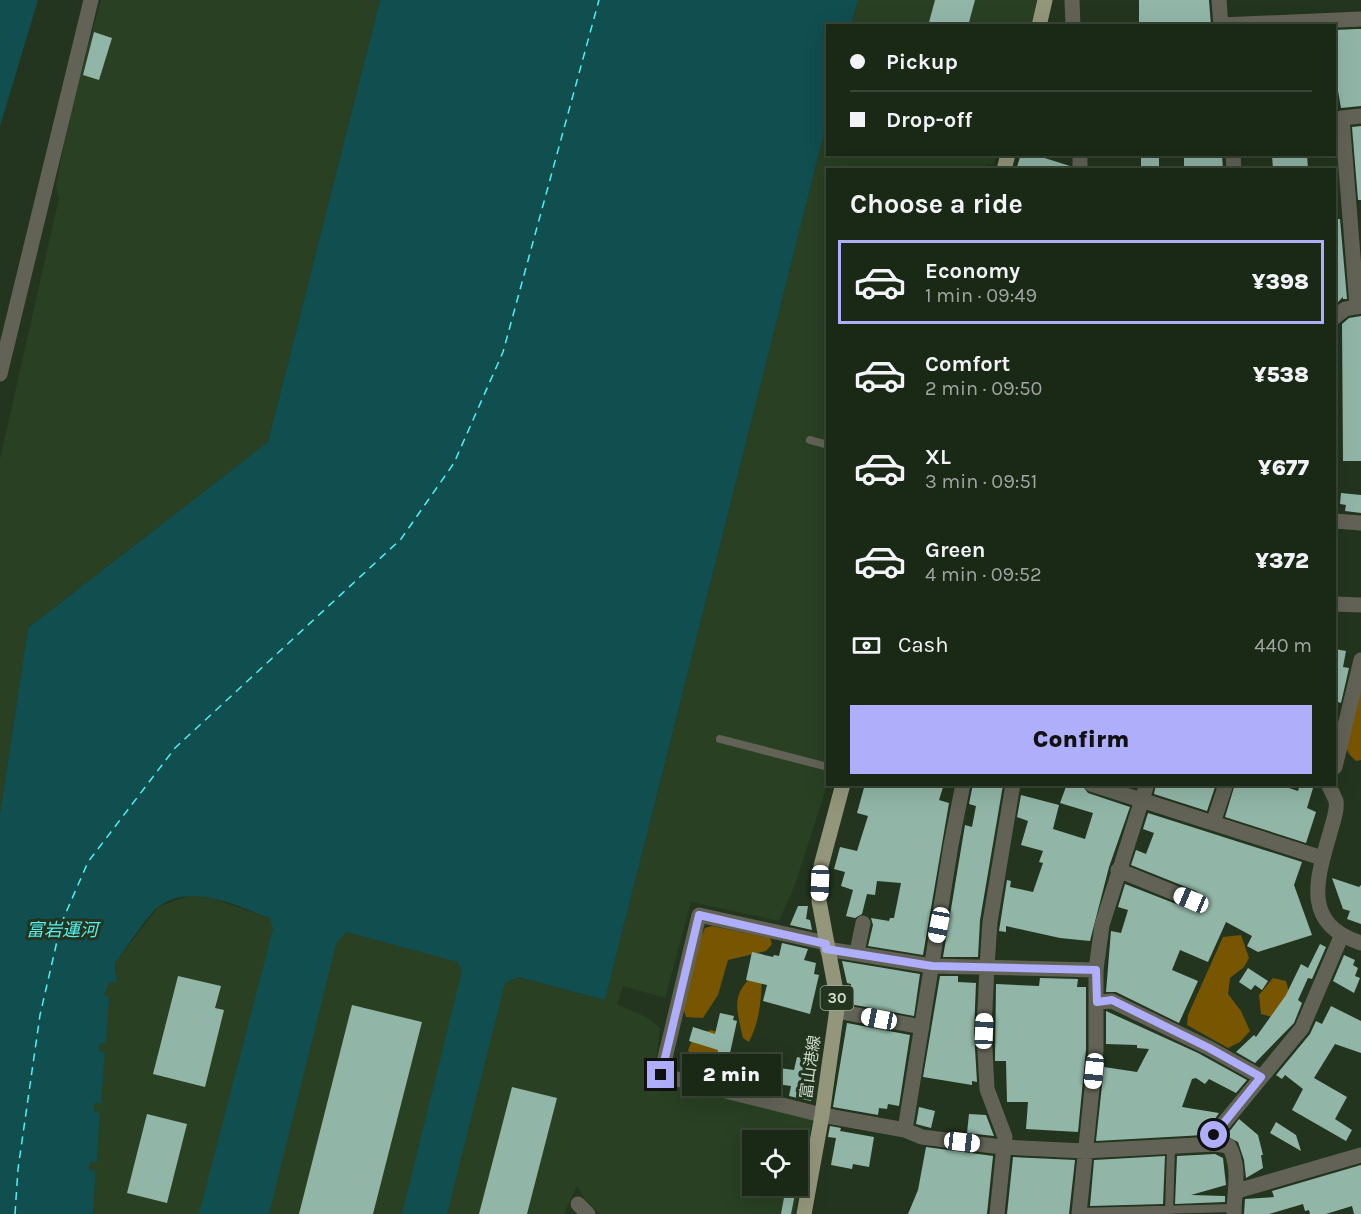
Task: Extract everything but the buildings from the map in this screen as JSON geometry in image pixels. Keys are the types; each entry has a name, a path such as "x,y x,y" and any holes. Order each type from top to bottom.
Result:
{"main road":[{"path":"1039,24 1045,0"},
{"name":"富山港線","path":"804,1214 822,1114 838,1002 819,901 821,866 842,786"}],"street":[{"path":"0,374 91,0"},
{"path":"1072,0 1073,24"},
{"path":"1219,0 1221,24"},
{"path":"1249,24 1361,20"},
{"path":"1336,316 1345,309 1359,306 1343,221 1342,118 1361,116"},
{"path":"1336,521 1361,523"},
{"path":"1336,604 1361,605"},
{"path":"1336,759 1342,708 1361,660"},
{"path":"906,1130 963,786"},
{"path":"997,1214 1002,1146 1005,1137 987,1089 984,1031 990,922 1013,786"},
{"path":"1097,786 1322,858"},
{"path":"1079,1213 1096,1050 1096,970 1102,925 1146,786"},
{"path":"1213,823 1225,786"},
{"path":"1330,786 1336,802 1336,812 1322,858 1316,899 1321,914 1341,937 1361,943"},
{"path":"1118,870 1191,900"},
{"path":"1096,970 932,966 826,946 699,915 661,1075 822,1114 906,1130 922,1137 1002,1146 1085,1151 1215,1144 1229,1146 1234,1156 1237,1191 1234,1211"},
{"path":"857,952 862,923"},
{"path":"1215,1144 1214,1135 1302,1028 1341,937"},
{"path":"1097,1002 1112,1000 1209,1048 1261,1077"},
{"path":"836,1011 922,1027"},
{"path":"1237,1191 1361,1155"}],"lane":[{"path":"810,440 826,444"},
{"path":"720,740 826,766"},
{"path":"1169,1212 1171,1146"},
{"path":"1079,1213 1234,1211"}],"shaded area":[{"path":"101,0 380,0 268,442 28,628 0,814 0,459 59,198 56,187 72,102"},
{"path":"858,0 1037,0 1031,24 852,24"},
{"path":"826,126 826,156 996,156 993,165 987,164 985,168 826,168 827,786 795,885 779,921 691,902 665,998 623,986 617,1004 648,1018 660,1028 654,1081 813,1117 808,1143 808,1130 742,1130 742,1196 798,1196 794,1214 600,1214 586,1201 577,1186 564,1214 93,1214 96,1172 89,1171 90,1162 97,1162 100,1113 94,1111 94,1103 101,1103 99,1044 105,1043 108,996 104,995 105,988 117,972 115,963 158,907 191,895 211,898 270,918 346,932 605,1000"},
{"path":"1361,679 1361,760 1356,761 1349,754 1344,743"},
{"path":"712,926 770,938 772,944 766,951 728,960 718,995 703,1018 686,1017 683,995 688,972 705,928"},
{"path":"1241,935 1249,958 1244,967 1230,978 1228,994 1241,1011 1250,1031 1240,1042 1228,1048 1187,1025 1188,1015 1223,937"},
{"path":"754,975 762,977 761,994 758,1018 749,1042 743,1038 737,1004 741,989"},
{"path":"1273,978 1286,981 1291,1000 1276,1018 1261,1014 1259,995"},
{"path":"711,1030 720,1033 725,1064 715,1067 693,1060 688,1050 694,1036"}],"water":[{"path":"0,0 38,0 0,126"},
{"name":"富岩運河","path":"380,0 858,0 851,24 826,24 826,126 605,1000 518,977 505,983 447,1214 402,1214 462,971 458,962 346,932 336,944 269,1214 199,1214 273,929 270,918 229,903 199,896 185,896 171,900 153,912 115,963 117,982 109,983 104,995 109,996 106,1043 99,1044 99,1051 105,1053 101,1103 94,1103 94,1111 100,1112 97,1162 90,1162 89,1170 96,1171 93,1214 0,1214 0,814 28,628 268,442"}],"ferry route":[{"path":"15,1214 18,1169 40,1015 61,924 88,862 175,748 401,539 454,463 503,352 599,0"}],"route":[{"path":"661,1075 699,915 826,944 826,949 841,949 932,966 1096,970 1097,1002 1112,1000 1209,1048 1261,1077 1214,1135"}]}
